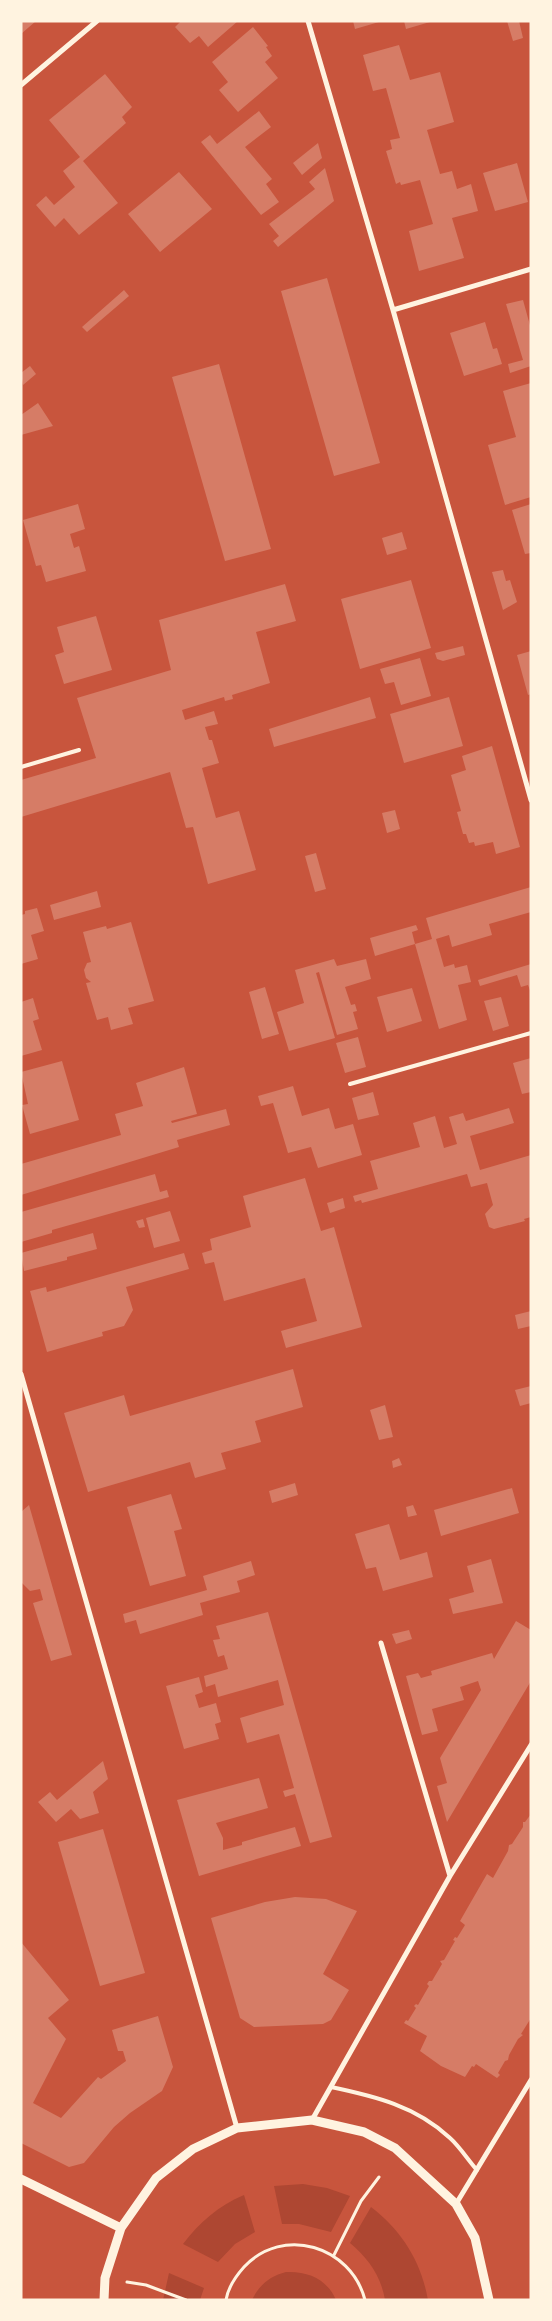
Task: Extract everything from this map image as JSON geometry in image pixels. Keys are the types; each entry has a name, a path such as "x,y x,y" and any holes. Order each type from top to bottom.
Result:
{"street":[{"path":"21,85 97,21"},
{"path":"308,21 394,310 531,800"},
{"path":"394,310 531,269"},
{"path":"21,1374 238,2128"},
{"path":"381,1643 450,1876"},
{"path":"312,2120 450,1876 531,1745"},
{"path":"456,2204 531,2080"},
{"path":"104,2300 105,2278 122,2228 156,2178 193,2149 238,2128 312,2120 364,2132 395,2148 456,2204 474,2238 489,2300"},
{"path":"21,2179 122,2228"}],"lane":[{"path":"21,767 79,750"},
{"path":"350,1084 531,1033"},
{"path":"330,2087 378,2097 417,2112 450,2138 477,2170"}],"path":[{"path":"334,2255 361,2200 379,2177"},
{"path":"226,2300 236,2276 251,2260 270,2249 299,2245 313,2247 334,2255 350,2269 362,2287 365,2300"},
{"path":"124,2281 146,2285 186,2300"}],"shaded area":[{"path":"303,2184 327,2188 350,2196 331,2232 299,2224 282,2224 274,2186"},
{"path":"244,2195 255,2232 235,2244 218,2262 183,2244 210,2215"},
{"path":"371,2207 392,2226 408,2248 420,2272 428,2300 385,2300 373,2268 350,2243"},
{"path":"286,2272 302,2273 316,2278 327,2287 336,2300 252,2300 266,2282"},
{"path":"169,2273 204,2288 200,2300 163,2300"}],"building":[{"path":"21,21 36,21 21,34"},
{"path":"181,21 238,21 208,47 199,36 190,43 175,27"},
{"path":"353,21 379,21 379,22 355,29"},
{"path":"404,21 430,21 430,22 406,29"},
{"path":"507,21 519,21 523,38 513,41"},
{"path":"253,27 268,46 266,47 272,56 265,62 278,78 238,112 219,90 228,82 212,62"},
{"path":"399,45 410,80 440,72 454,122 427,130 440,174 452,171 457,189 471,184 478,211 452,218 464,258 419,271 409,231 433,224 420,180 401,185 400,182 396,184 386,151 392,149 390,140 400,138 386,88 373,91 363,55"},
{"path":"105,74 132,107 122,117 126,123 83,161 118,203 79,235 64,218 55,227 36,205 46,196 54,205 75,187 63,171 80,157 49,120"},
{"path":"259,111 271,127 245,147 272,179 266,184 279,202 261,215 201,142 210,135 217,144"},
{"path":"318,143 322,158 302,175 293,163"},
{"path":"517,163 528,202 495,211 483,173"},
{"path":"325,168 334,201 278,247 273,241 279,236 269,224 315,189 309,182"},
{"path":"179,172 212,209 160,252 128,214"},
{"path":"327,278 380,463 334,476 281,291"},
{"path":"124,290 129,296 87,332 82,327"},
{"path":"523,300 531,329 531,366 510,373 508,364 523,360 506,304"},
{"path":"485,322 493,349 497,348 502,364 464,376 450,333"},
{"path":"219,364 271,549 225,561 172,377"},
{"path":"30,366 36,374 23,385 21,373"},
{"path":"531,383 531,497 505,505 488,445 516,437 503,391"},
{"path":"38,403 53,426 21,435 21,415"},
{"path":"78,504 85,529 70,534 74,548 79,546 86,571 46,582 41,565 36,566 23,520"},
{"path":"531,504 531,553 525,554 512,510"},
{"path":"402,532 407,549 387,555 382,538"},
{"path":"503,570 506,581 510,580 517,602 503,610 492,572"},
{"path":"411,580 431,648 360,669 341,599"},
{"path":"285,584 296,621 256,632 270,683 232,695 233,699 225,701 224,697 182,710 185,720 214,711 218,724 205,727 209,740 212,740 219,763 202,768 216,818 239,811 256,870 208,884 193,827 186,828 170,772 21,817 21,780 96,758 77,698 171,670 159,620"},
{"path":"96,616 112,670 64,684 55,655 64,652 57,627"},
{"path":"463,646 465,655 443,661 437,659 435,653"},
{"path":"531,651 531,694 528,695 517,655"},
{"path":"420,658 431,696 401,705 394,682 385,684 380,669"},
{"path":"370,697 376,718 274,747 269,729"},
{"path":"449,697 463,746 404,763 390,714"},
{"path":"492,746 520,847 496,854 493,842 475,846 474,842 469,843 466,834 463,834 457,812 461,811 451,775 466,770 462,756"},
{"path":"395,810 400,829 387,833 382,813"},
{"path":"316,853 326,889 315,892 305,856"},
{"path":"531,887 531,912 489,924 492,935 452,947 449,935 436,939 444,967 454,964 455,968 467,965 471,982 458,985 467,1020 439,1029 415,944 432,939 426,918"},
{"path":"97,891 101,907 54,920 50,905"},
{"path":"37,908 44,931 31,935 38,959 21,964 21,915 25,914 25,911"},
{"path":"131,922 154,1001 128,1008 133,1024 111,1030 108,1017 97,1020 86,983 91,982 86,978 84,970 87,963 91,962 83,932 106,926 107,929"},
{"path":"416,925 418,930 412,932 415,944 375,956 370,938"},
{"path":"334,959 337,966 366,959 371,979 345,987 351,1005 355,1004 357,1011 353,1012 358,1029 337,1035 319,972 316,973 335,1038 289,1051 277,1012 304,1003 295,970"},
{"path":"531,964 531,993 528,985 521,987 517,975 480,986 478,980"},
{"path":"265,987 279,1034 262,1039 249,992"},
{"path":"412,988 422,1021 387,1032 377,997"},
{"path":"501,997 509,1026 493,1031 484,1001"},
{"path":"33,998 39,1019 33,1021 42,1050 21,1056 21,1002"},
{"path":"358,1037 366,1067 345,1073 336,1043"},
{"path":"531,1058 531,1092 522,1094 513,1063"},
{"path":"62,1061 79,1120 30,1134 22,1105 28,1104 21,1072"},
{"path":"184,1067 197,1114 171,1121 172,1123 226,1109 230,1125 177,1140 179,1147 21,1195 21,1164 121,1135 115,1114 143,1106 136,1083"},
{"path":"293,1086 302,1116 329,1108 335,1129 353,1124 362,1155 318,1168 311,1147 288,1153 273,1103 261,1106 258,1096"},
{"path":"373,1092 379,1115 358,1120 352,1098"},
{"path":"509,1108 514,1123 470,1136 480,1170 531,1155 531,1217 524,1219 525,1221 494,1229 489,1227 485,1214 493,1205 487,1183 471,1187 467,1174 362,1203 361,1200 355,1202 353,1196 378,1189 370,1161 420,1147 413,1123 435,1116 444,1148 457,1144 449,1117 463,1113 466,1121"},
{"path":"155,1174 160,1192 167,1190 169,1197 52,1230 52,1233 21,1242 21,1212"},
{"path":"305,1178 321,1231 334,1227 362,1327 286,1348 281,1331 317,1321 305,1278 224,1301 214,1262 205,1264 202,1253 212,1250 210,1239 251,1227 243,1196"},
{"path":"343,1198 345,1208 330,1213 327,1203"},
{"path":"170,1211 180,1241 154,1248 146,1218"},
{"path":"143,1219 145,1227 139,1228 136,1221"},
{"path":"93,1233 97,1249 67,1257 67,1260 24,1271 21,1253"},
{"path":"184,1253 189,1269 126,1287 133,1310 124,1326 102,1332 103,1336 47,1352 30,1291 46,1287 47,1292"},
{"path":"531,1311 531,1326 518,1329 515,1315"},
{"path":"293,1369 303,1407 255,1421 261,1442 221,1453 226,1469 195,1478 190,1462 88,1492 64,1413 124,1395 130,1416"},
{"path":"531,1386 531,1403 520,1406 515,1390"},
{"path":"385,1405 393,1437 379,1440 370,1410"},
{"path":"399,1458 402,1465 393,1468 392,1461"},
{"path":"295,1483 298,1495 272,1503 269,1491"},
{"path":"512,1488 519,1513 441,1536 434,1510"},
{"path":"171,1494 182,1529 174,1531 186,1576 150,1586 127,1507"},
{"path":"29,1505 72,1655 51,1661 33,1603 43,1600 40,1589 30,1591 21,1582 21,1512"},
{"path":"413,1505 417,1515 408,1517 406,1507"},
{"path":"389,1524 400,1560 427,1552 433,1577 383,1591 376,1567 366,1569 355,1534"},
{"path":"491,1559 503,1603 453,1614 449,1599 474,1592 467,1566"},
{"path":"251,1561 255,1575 237,1581 240,1592 200,1603 203,1615 140,1634 136,1620 125,1623 123,1614 207,1590 203,1576"},
{"path":"268,1612 332,1837 310,1843 295,1794 285,1797 283,1791 294,1788 279,1734 247,1743 240,1718 284,1705 278,1680 218,1697 215,1684 206,1687 204,1676 228,1669 224,1655 218,1657 213,1640 220,1639 216,1626"},
{"path":"516,1621 531,1630 531,1681 447,1822 437,1786 447,1783 440,1758 481,1690 478,1681 460,1687 464,1700 432,1709 438,1731 422,1735 406,1676 418,1673 421,1678 432,1675 431,1671 492,1653 494,1659"},
{"path":"409,1630 412,1639 396,1644 392,1634"},
{"path":"199,1677 203,1692 195,1695 199,1708 216,1703 221,1722 215,1724 219,1739 184,1749 166,1686"},
{"path":"103,1761 108,1779 93,1792 99,1813 80,1819 71,1809 56,1822 38,1802 50,1792 57,1800"},
{"path":"259,1778 268,1808 216,1823 223,1838 223,1850 242,1845 242,1842 295,1827 301,1846 199,1876 177,1800"},
{"path":"531,1814 531,2018 521,2034 523,2035 518,2039 509,2055 508,2060 505,2061 498,2073 500,2075 497,2078 476,2064 474,2067 472,2066 465,2077 441,2066 420,2051 427,2036 404,2023 406,2020 408,2021 416,2008 414,2006 418,2005 429,1986 427,1984 429,1981 432,1981 442,1964 440,1961 444,1960 455,1941 453,1940 455,1937 457,1938 465,1925 460,1921 487,1874 493,1878 508,1851 509,1845 512,1844 523,1827 523,1822"},
{"path":"103,1829 145,1973 100,1986 58,1842"},
{"path":"295,1897 326,1899 357,1911 323,1974 349,1990 331,2020 323,2024 254,2027 240,2018 211,1918 265,1902"},
{"path":"21,1942 69,2000 48,2018 66,2039 33,2103 61,2118 98,2077 101,2079 126,2061 123,2051 118,2051 112,2030 158,2016 173,2067 162,2091 130,2113 114,2127 84,2163 69,2167 21,2143"}]}
